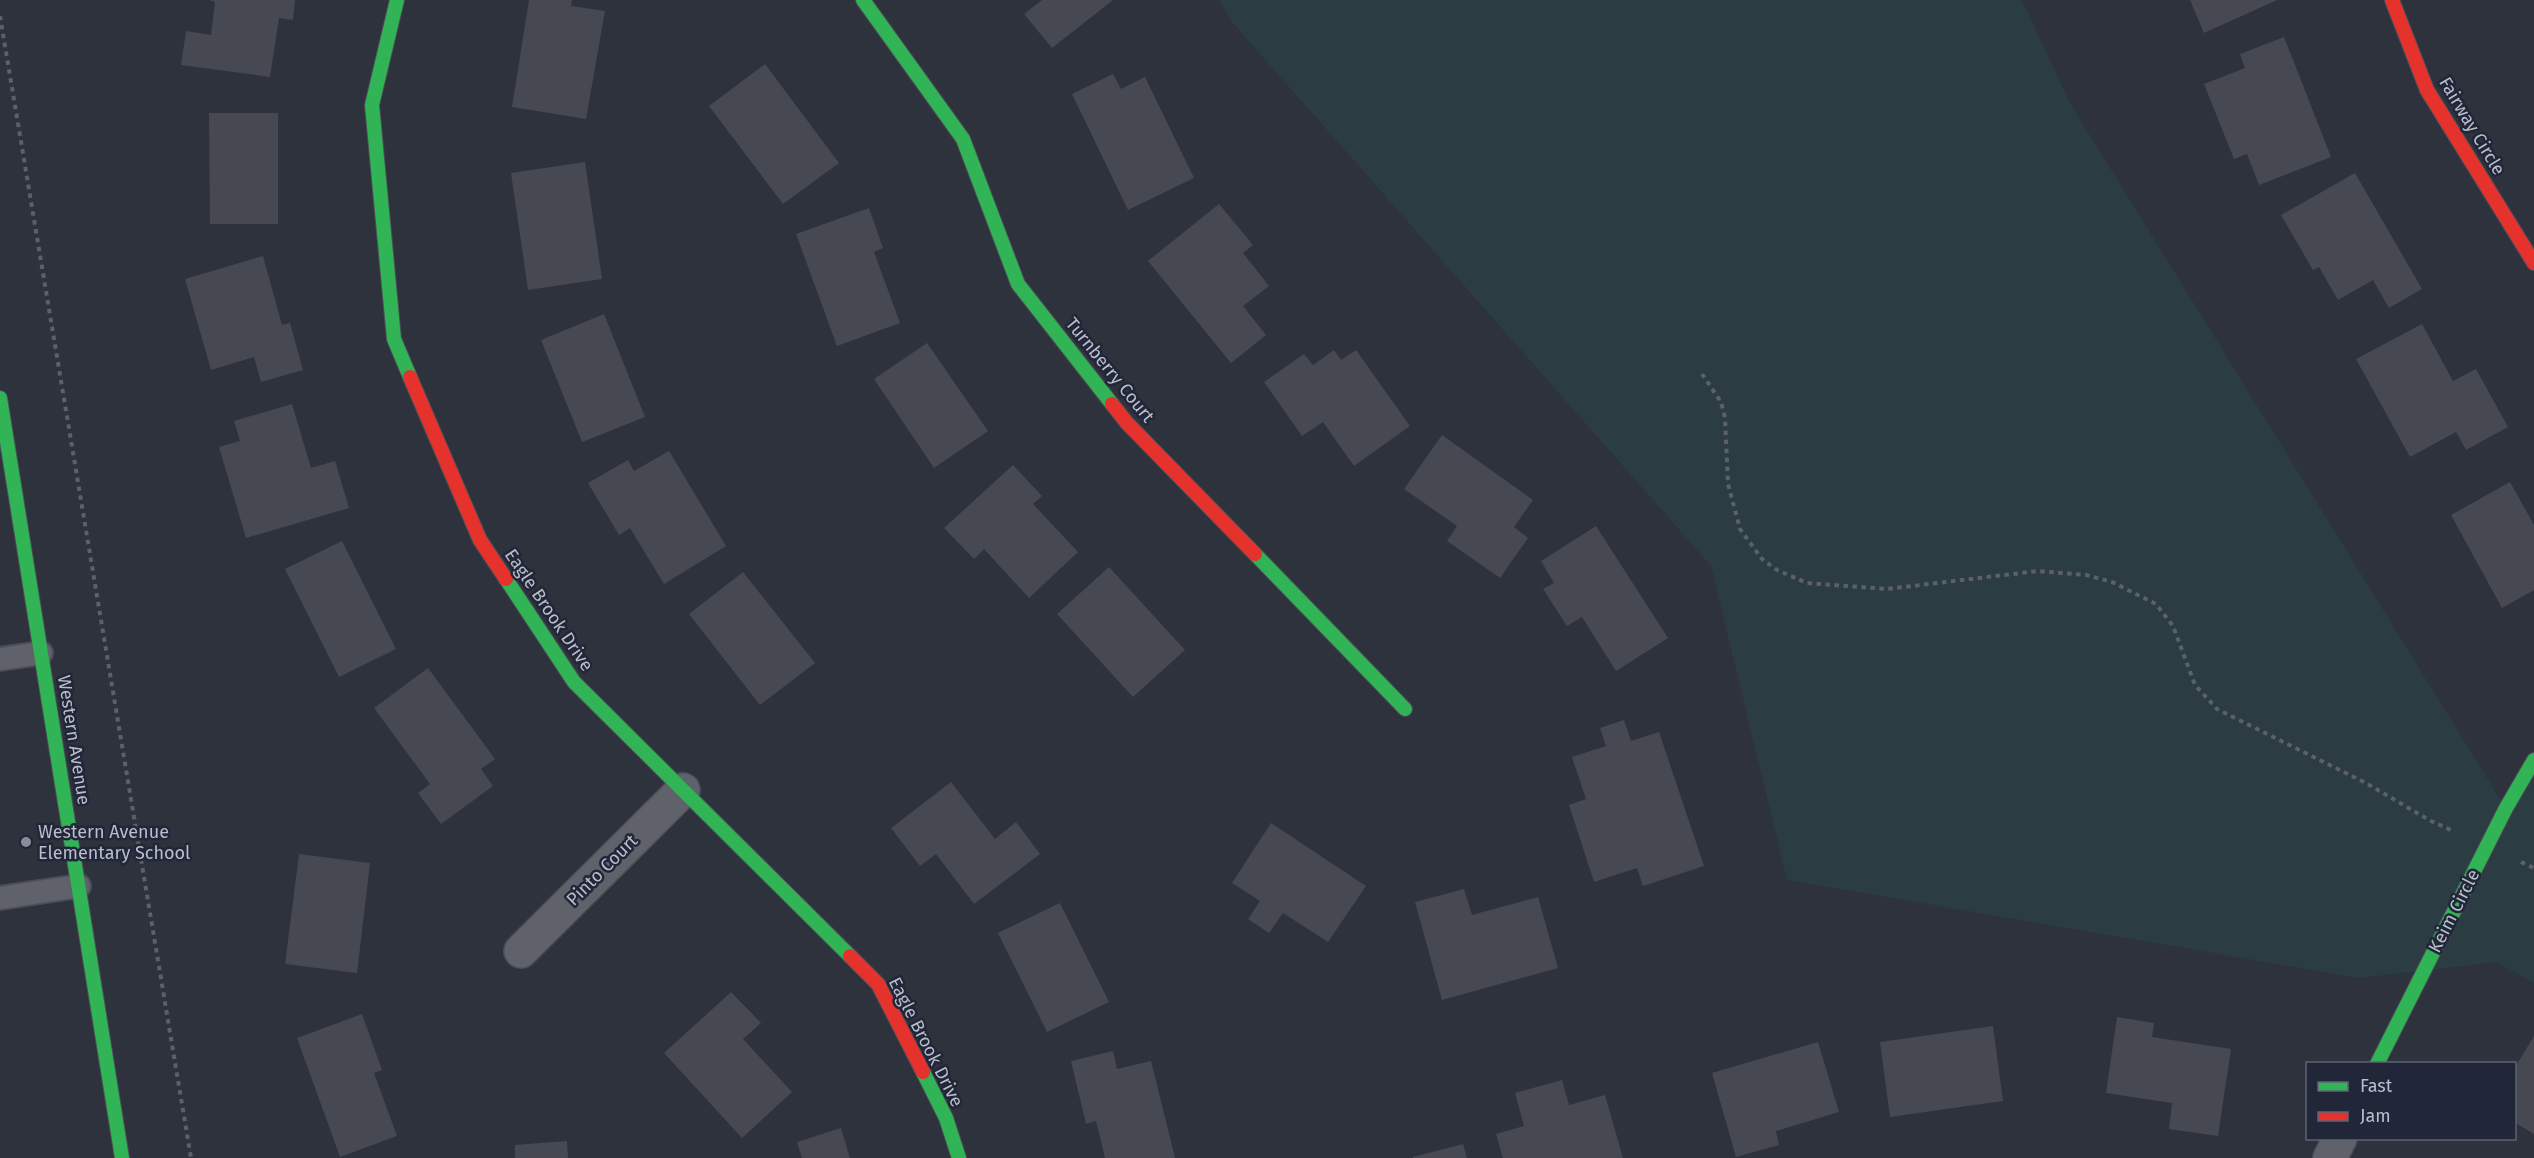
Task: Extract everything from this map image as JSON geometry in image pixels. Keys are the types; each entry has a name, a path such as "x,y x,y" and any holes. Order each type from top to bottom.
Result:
{"street":[{"name":"Eagle Brook Drive","path":"397,0 372,105 394,339 480,540 574,682 878,984 946,1118 959,1158"},
{"name":"Turnberry Court","path":"863,0 963,139 1018,284 1127,423 1405,709"},
{"name":"Fairway Circle","path":"2392,0 2427,90 2534,263"},
{"name":"Western Avenue","path":"0,398 3,437 41,653 122,1158"},
{"name":"Keim Circle","path":"2378,1062 2506,808 2534,760"},
{"name":"Pinto Court","path":"521,951 683,790"},
{"path":"2330,1158 2339,1140"}],"lane":[{"path":"0,659 41,653"},
{"path":"0,898 79,886"}],"path":[{"path":"0,16 191,1158"},
{"path":"1702,374 1720,402 1725,418 1728,484 1740,529 1762,559 1777,570 1807,583 1887,589 2038,571 2086,575 2112,582 2156,604 2173,626 2195,685 2217,710 2364,782 2431,821 2457,832"},
{"path":"2516,860 2534,867"}],"shaded area":[{"path":"1219,0 2022,0 2070,103 2505,807 2534,760 2534,983 2496,962 2359,978 1787,880 1711,566 1232,22"}],"building":[{"path":"209,0 295,0 293,20 279,18 270,77 181,65 186,31 211,35 215,2"},
{"path":"529,0 572,0 571,6 605,11 586,119 512,107"},
{"path":"1042,0 1113,0 1052,48 1024,14"},
{"path":"2190,0 2277,0 2204,33"},
{"path":"2284,37 2331,157 2259,185 2247,154 2234,159 2204,84 2245,68 2240,54"},
{"path":"765,64 839,163 783,204 709,106"},
{"path":"1113,74 1121,89 1145,77 1194,178 1128,210 1072,94"},
{"path":"209,113 278,113 278,224 210,224"},
{"path":"585,162 602,279 528,290 511,173"},
{"path":"2355,173 2422,289 2389,308 2373,280 2338,300 2319,267 2313,270 2281,215"},
{"path":"1219,204 1253,245 1243,253 1269,286 1243,306 1266,335 1231,363 1148,261"},
{"path":"869,208 883,248 874,252 900,323 837,346 796,234"},
{"path":"263,256 282,325 290,323 303,370 261,382 254,357 211,370 185,279"},
{"path":"604,314 645,417 582,442 541,340"},
{"path":"2422,324 2453,381 2476,369 2508,427 2466,450 2456,432 2410,457 2356,359"},
{"path":"927,343 988,431 934,468 874,379"},
{"path":"1334,350 1341,360 1356,350 1410,426 1354,466 1323,422 1302,436 1264,382 1304,354 1313,365"},
{"path":"292,404 311,468 335,461 349,508 246,538 219,447 240,441 234,421"},
{"path":"1442,435 1533,500 1514,527 1528,538 1500,578 1447,541 1457,526 1404,489"},
{"path":"669,451 726,546 664,584 630,528 619,535 588,483 628,460 634,471"},
{"path":"1013,465 1042,496 1033,504 1078,552 1029,598 984,549 974,559 944,528"},
{"path":"2510,482 2534,525 2534,590 2502,608 2451,515"},
{"path":"1596,526 1668,638 1616,671 1582,617 1567,626 1543,589 1554,583 1541,561"},
{"path":"342,541 396,649 339,677 285,569"},
{"path":"1109,567 1185,650 1133,697 1057,614"},
{"path":"743,572 815,663 760,705 689,614"},
{"path":"428,668 495,759 481,769 493,786 441,824 418,793 430,784 374,708"},
{"path":"1624,720 1631,741 1659,732 1704,866 1643,886 1637,868 1594,882 1569,805 1586,799 1572,757 1606,746 1600,728"},
{"path":"951,782 995,839 1016,822 1040,854 974,904 936,854 920,866 891,828"},
{"path":"1271,823 1366,886 1328,942 1283,913 1269,933 1248,919 1260,901 1232,883"},
{"path":"299,854 370,863 357,973 285,964"},
{"path":"1464,889 1472,915 1538,897 1558,968 1442,1000 1415,902"},
{"path":"1060,903 1109,1002 1047,1032 998,933"},
{"path":"731,992 761,1023 743,1039 792,1092 742,1138 664,1053"},
{"path":"362,1014 382,1070 374,1073 397,1136 340,1157 297,1038"},
{"path":"2117,1017 2154,1023 2152,1037 2231,1049 2218,1136 2169,1129 2172,1103 2106,1093"},
{"path":"1993,1026 2003,1101 1890,1117 1880,1042"},
{"path":"2534,1036 2534,1134 2516,1123 2516,1066"},
{"path":"1818,1042 1839,1112 1776,1131 1779,1145 1736,1157 1712,1073"},
{"path":"1113,1051 1117,1069 1151,1061 1175,1158 1105,1158 1096,1121 1086,1124 1071,1061"},
{"path":"1562,1080 1569,1105 1605,1095 1623,1158 1503,1158 1496,1134 1524,1126 1515,1093"},
{"path":"841,1128 850,1158 802,1158 797,1142"},
{"path":"567,1141 568,1158 515,1158 515,1145"},
{"path":"1463,1144 1467,1158 1413,1158 1413,1157"}],"traffic: fast":[{"path":"397,0 372,105 394,339 410,377"},
{"path":"863,0 963,139 1018,284 1112,404"},
{"path":"0,398 122,1158"},
{"path":"1255,554 1405,709"},
{"path":"506,579 574,682 850,956"},
{"path":"2378,1062 2506,808 2534,760"},
{"path":"923,1072 946,1118 959,1158"}],"traffic: jam":[{"path":"2392,0 2427,90 2534,263"},
{"path":"410,377 480,540 506,579"},
{"path":"1112,404 1127,423 1255,554"},
{"path":"850,956 878,984 923,1072"}],"place":[{"name":"Western Avenue Elementary School","path":"26,842"}]}
